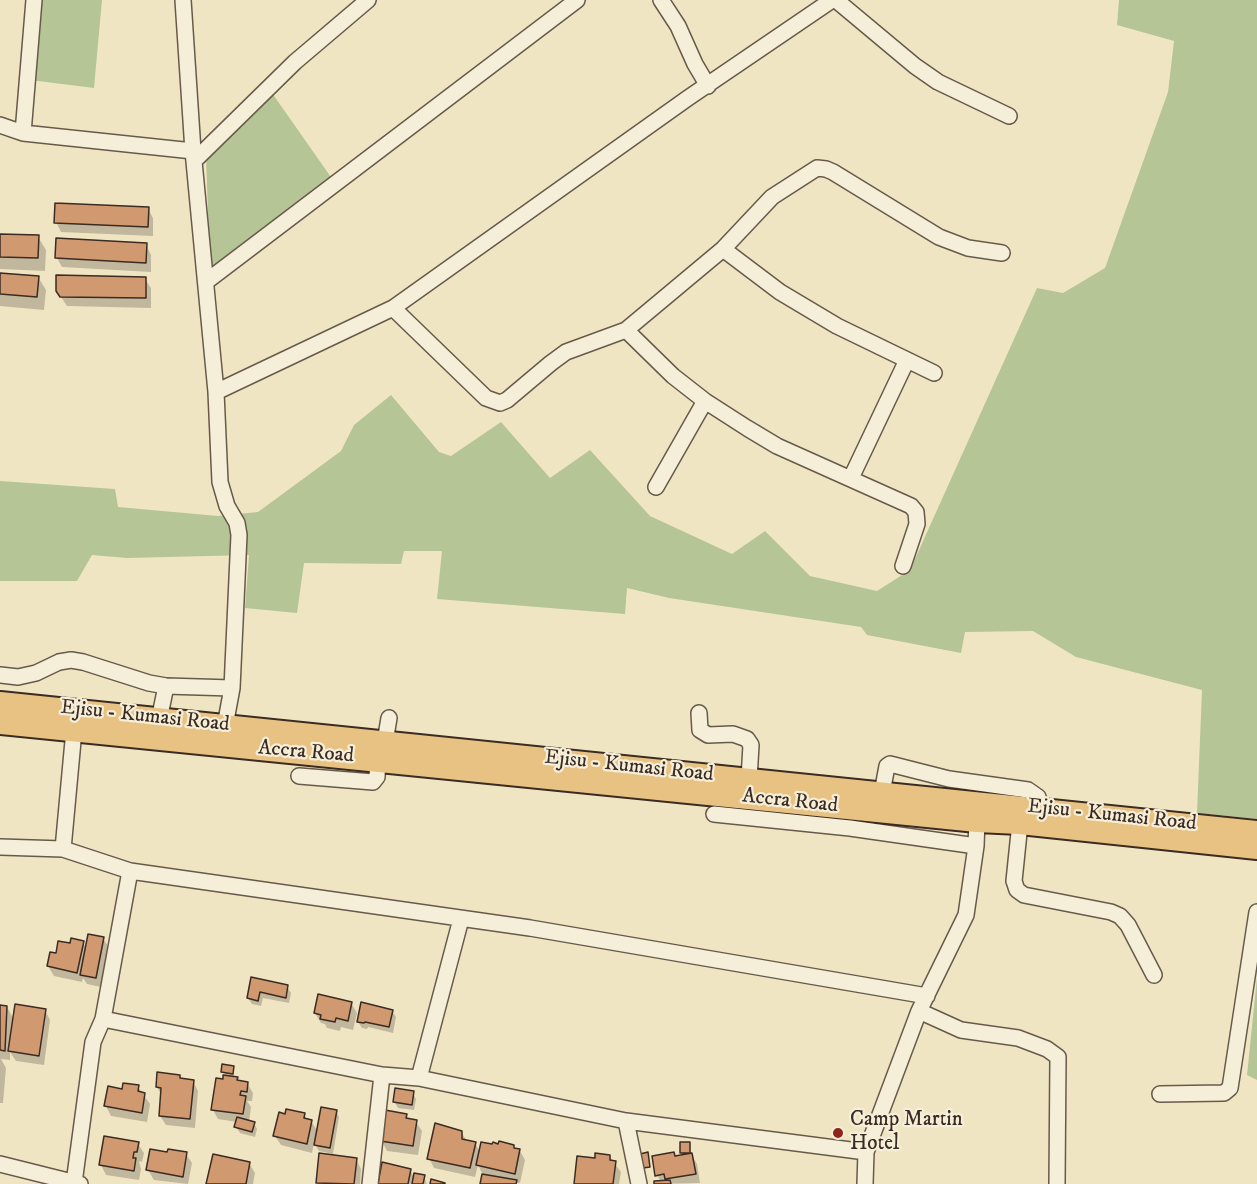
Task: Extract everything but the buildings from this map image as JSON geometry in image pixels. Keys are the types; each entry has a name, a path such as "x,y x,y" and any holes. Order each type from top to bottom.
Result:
{"highway":[{"name":"Ejisu - Kumasi Road","path":"0,703 225,726 381,751 749,779 1257,832"},
{"name":"Accra Road","path":"0,723 300,754 381,751 977,821 1020,823 1257,848"}],"street":[{"path":"23,133 34,0"},
{"path":"183,0 194,156 216,392 220,482 227,506 237,523 239,535 232,688 225,726"},
{"path":"194,156 295,62 368,0"},
{"path":"207,281 577,0"},
{"path":"661,0 678,26 708,86"},
{"path":"216,392 393,308 688,98 834,0 938,82 1009,116"},
{"path":"688,98 695,64"},
{"path":"0,125 23,133 194,156"},
{"path":"393,308 486,399 500,403 507,400 566,352 626,330 723,249 772,197 817,168 833,172 939,237 968,248 1002,253"},
{"path":"723,249 780,292 837,326 934,373"},
{"path":"626,330 673,376 705,401 777,446 911,506 916,512 917,524 903,566"},
{"path":"851,478 907,360"},
{"path":"656,488 705,401"},
{"path":"0,675 18,677 70,660 166,686 232,688"},
{"path":"159,720 166,686"},
{"path":"699,713 700,730 708,735 733,734 747,739 751,746 749,779"},
{"path":"299,776 373,782 377,777 389,718"},
{"path":"63,849 74,730"},
{"path":"714,813 850,828 976,846"},
{"path":"865,1184 866,1152 919,1011 966,915 976,846 977,821"},
{"path":"1020,823 1014,881 1017,890 1024,895 1111,912 1120,916 1128,925 1154,975"},
{"path":"0,847 63,849 130,871 530,928 927,996"},
{"path":"0,1164 77,1183 93,1042 103,1019 130,871"},
{"path":"1160,1094 1224,1093 1230,1088 1257,912"},
{"path":"419,1078 461,919"},
{"path":"919,1011 961,1030 1018,1038 1047,1049 1058,1057 1057,1184"},
{"path":"103,1019 381,1075 419,1078 626,1121 866,1152"},
{"path":"370,1184 381,1075"},
{"path":"626,1121 639,1184"}],"green space":[{"path":"38,0 102,0 94,88 30,80"},
{"path":"1119,0 1257,0 1257,819 1197,813 1202,690 1076,657 1033,631 965,632 961,653 867,635 861,627 669,598 627,588 625,614 437,599 442,551 404,551 401,564 304,563 297,613 245,608 249,555 127,558 92,555 77,581 0,581 0,481 115,489 118,507 218,516 258,512 341,451 354,425 391,395 439,452 451,456 501,422 550,478 590,450 650,516 732,554 765,531 810,576 877,591 910,570 1037,288 1063,293 1105,268 1168,92 1174,41 1117,25"},
{"path":"272,93 333,180 210,268 206,156"},
{"path":"1257,978 1257,1080 1247,1075"}],"place":[{"name":"Camp Martin Hotel","path":"838,1133"}]}
